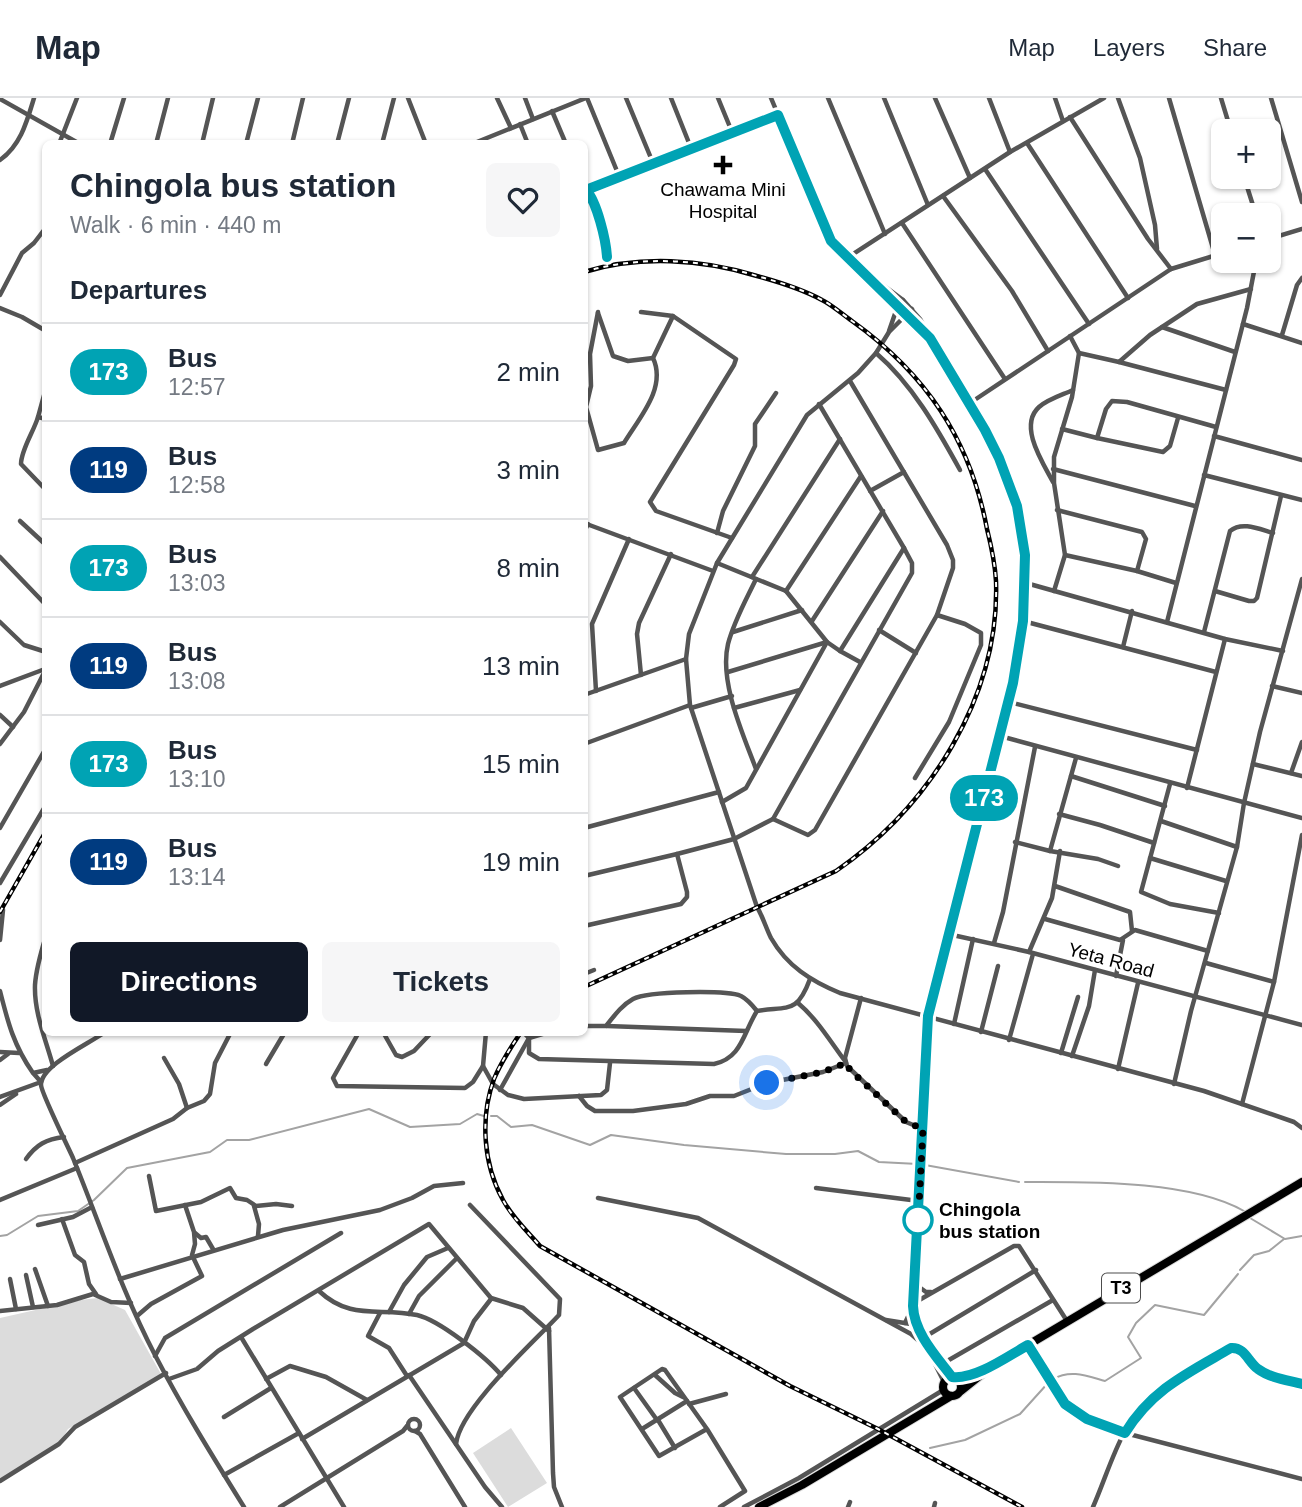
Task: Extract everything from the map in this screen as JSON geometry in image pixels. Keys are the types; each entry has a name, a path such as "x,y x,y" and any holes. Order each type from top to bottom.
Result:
{"highway":[{"name":"T3","path":"922,1414 935,1402 947,1383 971,1376 1000,1361 1302,1182"},
{"name":"T3","path":"759,1507 802,1485 960,1392 1000,1361"},
{"path":"951,1396 944,1392 947,1383 962,1386 960,1392"}],"street":[{"path":"0,160 14,148 20,138 34,98"},
{"path":"60,140 77,98"},
{"path":"111,140 124,98"},
{"path":"157,140 168,98"},
{"path":"203,140 214,98"},
{"path":"247,140 258,98"},
{"path":"293,140 303,98"},
{"path":"338,140 349,98"},
{"path":"383,140 394,98"},
{"path":"408,98 424,140"},
{"path":"497,98 511,128"},
{"path":"525,98 533,119"},
{"path":"481,140 586,98 619,176"},
{"path":"626,98 653,163"},
{"path":"671,98 691,148"},
{"path":"718,98 732,132"},
{"path":"771,98 831,241 847,258 912,309 970,403 999,458 1017,506 1024,539 1026,583 1023,621 1009,702 928,1016 913,1305 916,1325 922,1339 940,1366 947,1383"},
{"path":"828,98 885,234"},
{"path":"884,98 928,205"},
{"path":"935,98 970,178"},
{"path":"989,98 1010,152"},
{"path":"1055,98 1063,121"},
{"path":"847,258 1010,152 1104,98"},
{"path":"1118,98 1140,158 1155,225 1157,250"},
{"path":"1170,98 1211,241"},
{"path":"1221,98 1227,119"},
{"path":"1271,98 1302,202"},
{"path":"0,99 74,140"},
{"path":"552,111 564,140"},
{"path":"588,187 778,115"},
{"path":"1070,117 1171,269"},
{"path":"520,124 526,140"},
{"path":"1027,143 1128,298"},
{"path":"985,169 1089,324"},
{"path":"588,191 592,196 603,233 607,257"},
{"path":"943,196 1012,291 1048,351"},
{"path":"902,223 1004,379"},
{"path":"1281,235 1302,229"},
{"path":"0,295 17,260 42,232"},
{"path":"970,403 1171,269 1211,256"},
{"path":"858,267 930,338"},
{"path":"1167,622 1254,273"},
{"path":"1282,335 1302,278"},
{"path":"1118,362 1161,327 1197,304 1251,289"},
{"path":"1294,295 1302,298"},
{"path":"903,300 876,353 850,381 819,404 802,423 717,563 692,621 686,659 691,707 757,907 771,937 790,963 810,979 840,993 1174,1084 1242,1104 1294,1122 1302,1128"},
{"path":"0,308 42,329"},
{"path":"889,332 912,309"},
{"path":"588,399 591,386 590,354 598,312 612,356 628,361 653,358"},
{"path":"641,312 673,316 735,356 736,362 650,502 656,511 732,538"},
{"path":"588,414 598,450 624,443 657,385 658,369 653,358 673,316"},
{"path":"1243,324 1302,343"},
{"path":"1161,327 1235,352"},
{"path":"1054,591 1065,555 1057,510 1054,469 1079,353 1070,336"},
{"path":"876,353 899,375 941,436 960,470"},
{"path":"1079,353 1226,390"},
{"path":"773,819 808,835 816,830 937,615 949,585 953,560 947,545 850,381"},
{"path":"1054,482 1032,435 1032,415 1040,406 1073,390"},
{"path":"717,533 723,511 755,446 755,424 776,393"},
{"path":"1097,438 1106,410 1112,401 1127,402 1216,427"},
{"path":"42,402 20,461 22,467 42,486"},
{"path":"588,876 734,839 773,819 914,568 819,404"},
{"path":"38,416 42,418"},
{"path":"1062,429 1121,445 1163,452 1170,446 1178,418"},
{"path":"1214,436 1302,460"},
{"path":"756,769 734,708 726,659 732,632 754,578 840,439"},
{"path":"1054,469 1195,506"},
{"path":"870,491 904,472"},
{"path":"1204,475 1302,500"},
{"path":"786,591 861,476"},
{"path":"1215,591 1249,601 1257,598 1281,496"},
{"path":"1057,510 1142,532 1146,539 1138,571"},
{"path":"812,621 883,511"},
{"path":"20,521 42,541"},
{"path":"588,524 713,571"},
{"path":"1204,632 1227,537 1233,528 1244,526 1273,533"},
{"path":"596,691 592,624 629,539"},
{"path":"840,651 904,548"},
{"path":"641,675 639,623 671,554"},
{"path":"1065,555 1138,571 1176,583"},
{"path":"0,557 42,601"},
{"path":"717,563 786,591 827,642 860,662"},
{"path":"1174,1084 1237,847 1253,764 1272,686 1299,602 1302,579"},
{"path":"1026,583 1225,639 1283,651"},
{"path":"732,632 802,610"},
{"path":"1123,647 1132,611"},
{"path":"915,778 949,722 981,645 981,633 965,624 937,615"},
{"path":"1023,621 1216,672"},
{"path":"0,622 24,645 42,651"},
{"path":"878,630 916,653"},
{"path":"1187,788 1225,639"},
{"path":"728,672 827,642"},
{"path":"722,802 742,792 827,642"},
{"path":"588,694 686,659"},
{"path":"0,686 42,670"},
{"path":"0,744 24,712 42,677"},
{"path":"1272,686 1302,693"},
{"path":"734,708 801,689"},
{"path":"588,743 732,695"},
{"path":"1009,702 1196,750"},
{"path":"0,715 13,727"},
{"path":"1000,736 1302,818"},
{"path":"1292,773 1302,742"},
{"path":"994,943 1003,912 1035,747"},
{"path":"0,828 42,755"},
{"path":"1050,851 1076,758"},
{"path":"1253,764 1302,776"},
{"path":"1071,776 1165,806"},
{"path":"1170,784 1141,889 1143,894 1170,904 1219,913"},
{"path":"588,827 719,792"},
{"path":"0,883 42,812"},
{"path":"1059,814 1154,843"},
{"path":"1161,821 1237,847"},
{"path":"1242,1104 1274,982 1302,835"},
{"path":"1016,842 1098,859 1118,866"},
{"path":"1009,1040 1031,953 1055,886 1060,851"},
{"path":"588,925 681,904 687,897 687,892 677,854"},
{"path":"1150,858 1227,881"},
{"path":"1055,886 1130,912 1132,930 1123,940 1116,976"},
{"path":"0,940 4,911"},
{"path":"1045,919 1123,940"},
{"path":"1132,930 1208,951"},
{"name":"Yeta Road","path":"948,934 994,943 1302,1025"},
{"path":"954,1024 973,939"},
{"path":"42,950 37,968 36,997 42,1032"},
{"path":"1206,963 1274,982"},
{"path":"981,1032 998,966"},
{"path":"588,972 594,970"},
{"path":"1072,1056 1089,1006 1095,970"},
{"path":"606,1026 627,1003 651,993 740,996 757,1011 786,1009 798,1003 810,979"},
{"path":"1118,1069 1138,983"},
{"path":"0,991 19,1052 41,1082 42,1091 64,1137 120,1279 155,1356 244,1507"},
{"path":"846,1062 861,998"},
{"path":"1061,1054 1078,998"},
{"path":"798,1003 815,1018 850,1070 906,1122 923,1129"},
{"path":"530,1038 529,1053 534,1058 704,1065 725,1062 735,1054 757,1011"},
{"path":"588,1026 746,1031"},
{"path":"0,1097 41,1082 50,1068 43,1036"},
{"path":"33,1073 50,1068 98,1036"},
{"path":"0,1200 173,1119 187,1108 204,1101 210,1094 215,1063 229,1036"},
{"path":"266,1064 283,1036"},
{"path":"357,1036 333,1078 332,1081 337,1086 466,1088 483,1066 486,1036"},
{"path":"386,1036 399,1057 414,1051 428,1036"},
{"path":"500,1090 530,1038 536,1036"},
{"path":"0,1052 19,1052"},
{"path":"0,1060 8,1054"},
{"path":"164,1058 179,1084 187,1108"},
{"path":"483,1066 493,1084 500,1090 524,1099 601,1095 604,1093 610,1062"},
{"path":"579,1096 595,1111 633,1111 685,1104 709,1096 734,1096 767,1083 823,1072 846,1062"},
{"path":"0,1105 22,1090"},
{"path":"26,1159 32,1150 42,1143 64,1137"},
{"path":"149,1176 156,1211 206,1200 230,1188 236,1198 247,1200 254,1205 292,1206"},
{"path":"120,1279 258,1236 380,1210 434,1186 463,1183"},
{"path":"816,1188 919,1200"},
{"path":"598,1198 698,1218 922,1339"},
{"path":"137,1316 150,1304 202,1276 192,1255 194,1232 186,1205"},
{"path":"254,1205 259,1224 258,1236"},
{"path":"456,1444 459,1428 501,1374 561,1312 561,1300 470,1205"},
{"path":"38,1225 62,1219 92,1206"},
{"path":"62,1219 75,1255 84,1262 89,1284 96,1294 111,1302 131,1303"},
{"path":"169,1379 197,1370 241,1337 429,1224 491,1298 523,1308 548,1327"},
{"path":"194,1232 197,1236 206,1237 213,1249"},
{"path":"155,1356 165,1338 341,1233"},
{"path":"905,1330 913,1305 1014,1246 1023,1249 1067,1321"},
{"path":"388,1312 404,1285 427,1257 448,1248"},
{"path":"409,1314 419,1296 457,1258"},
{"path":"35,1269 48,1306"},
{"path":"922,1339 1036,1270"},
{"path":"26,1275 33,1307"},
{"path":"10,1279 16,1309"},
{"path":"915,1284 926,1292 932,1292"},
{"path":"319,1291 341,1306 364,1313 388,1312 425,1318 486,1358 501,1374"},
{"path":"0,1311 48,1306 96,1294"},
{"path":"302,1439 464,1343 474,1321 491,1298"},
{"path":"940,1366 1053,1300"},
{"path":"380,1313 368,1336 389,1348 485,1487 502,1507"},
{"path":"885,1320 906,1320 916,1325"},
{"path":"548,1327 552,1473 562,1507"},
{"path":"241,1337 344,1507"},
{"path":"1028,1345 1065,1404 1087,1419 1125,1433 1302,1479"},
{"path":"1093,1507 1135,1416 1159,1391 1231,1348 1242,1350 1253,1365 1269,1375 1302,1384"},
{"path":"266,1379 290,1366 326,1377 368,1401"},
{"path":"940,1366 947,1383"},
{"path":"707,1429 659,1456 620,1399 622,1395 665,1370 707,1429 745,1492 720,1507"},
{"path":"0,1481 59,1444 75,1427 166,1373"},
{"path":"655,1376 687,1401"},
{"path":"744,1507 799,1478 947,1383"},
{"path":"224,1417 271,1388"},
{"path":"634,1388 675,1448"},
{"path":"642,1429 687,1401 726,1394"},
{"path":"280,1507 413,1430 465,1507"},
{"path":"224,1475 299,1433"}],"shaded area":[{"path":"98,1298 125,1310 161,1374 68,1429 61,1441 0,1481 0,1318"},
{"path":"511,1428 547,1483 508,1507 473,1453"}],"waterway":[{"path":"0,1236 7,1235 38,1216 78,1211 94,1200 127,1168 210,1152 227,1140 249,1140 369,1109 410,1127 460,1124 477,1114 484,1116"},
{"path":"491,1116 497,1116 511,1127 532,1125 590,1145 611,1135 786,1154 858,1151 879,1162 918,1164"},
{"path":"925,1165 1019,1182"},
{"path":"1025,1182 1108,1183 1168,1188 1196,1193 1244,1211"},
{"path":"1250,1218 1285,1239 1302,1236"},
{"path":"1240,1270 1254,1255 1269,1251 1284,1239"},
{"path":"1053,1379 1073,1374 1105,1381 1141,1358 1128,1337 1136,1323 1155,1305 1204,1315 1238,1274"},
{"path":"930,1448 965,1440 1020,1414 1048,1383"}],"railway":[{"path":"588,271 649,261 693,263 736,270 814,296 878,341 923,386 956,438 979,496 996,581 994,624 986,666 972,707 929,782 901,815 870,845 836,871 588,985"},
{"path":"0,912 42,838"},
{"path":"519,1036 494,1079 485,1124 486,1140 491,1171 503,1200 540,1246 790,1386 878,1429 1022,1507"}],"bus line":[{"name":"173","path":"588,189 778,115 831,241 930,338 985,430 1017,506 1024,539 1026,583 1021,638 1013,683 928,1016 913,1306 916,1325 942,1364 952,1377 956,1378 971,1376 1028,1345 1065,1404 1075,1413 1099,1425 1125,1433 1135,1416 1159,1391 1231,1348 1242,1350 1253,1365 1269,1375 1302,1384"},
{"name":"173","path":"588,192 592,196 603,233 607,257"}],"place":[{"name":"Chawama Mini Hospital","path":"723,165"},
{"name":"Chingola bus station","path":"918,1220"}],"route":[{"path":"767,1083 823,1072 846,1063 850,1070 906,1122 923,1129 918,1224 918,1220"}]}
